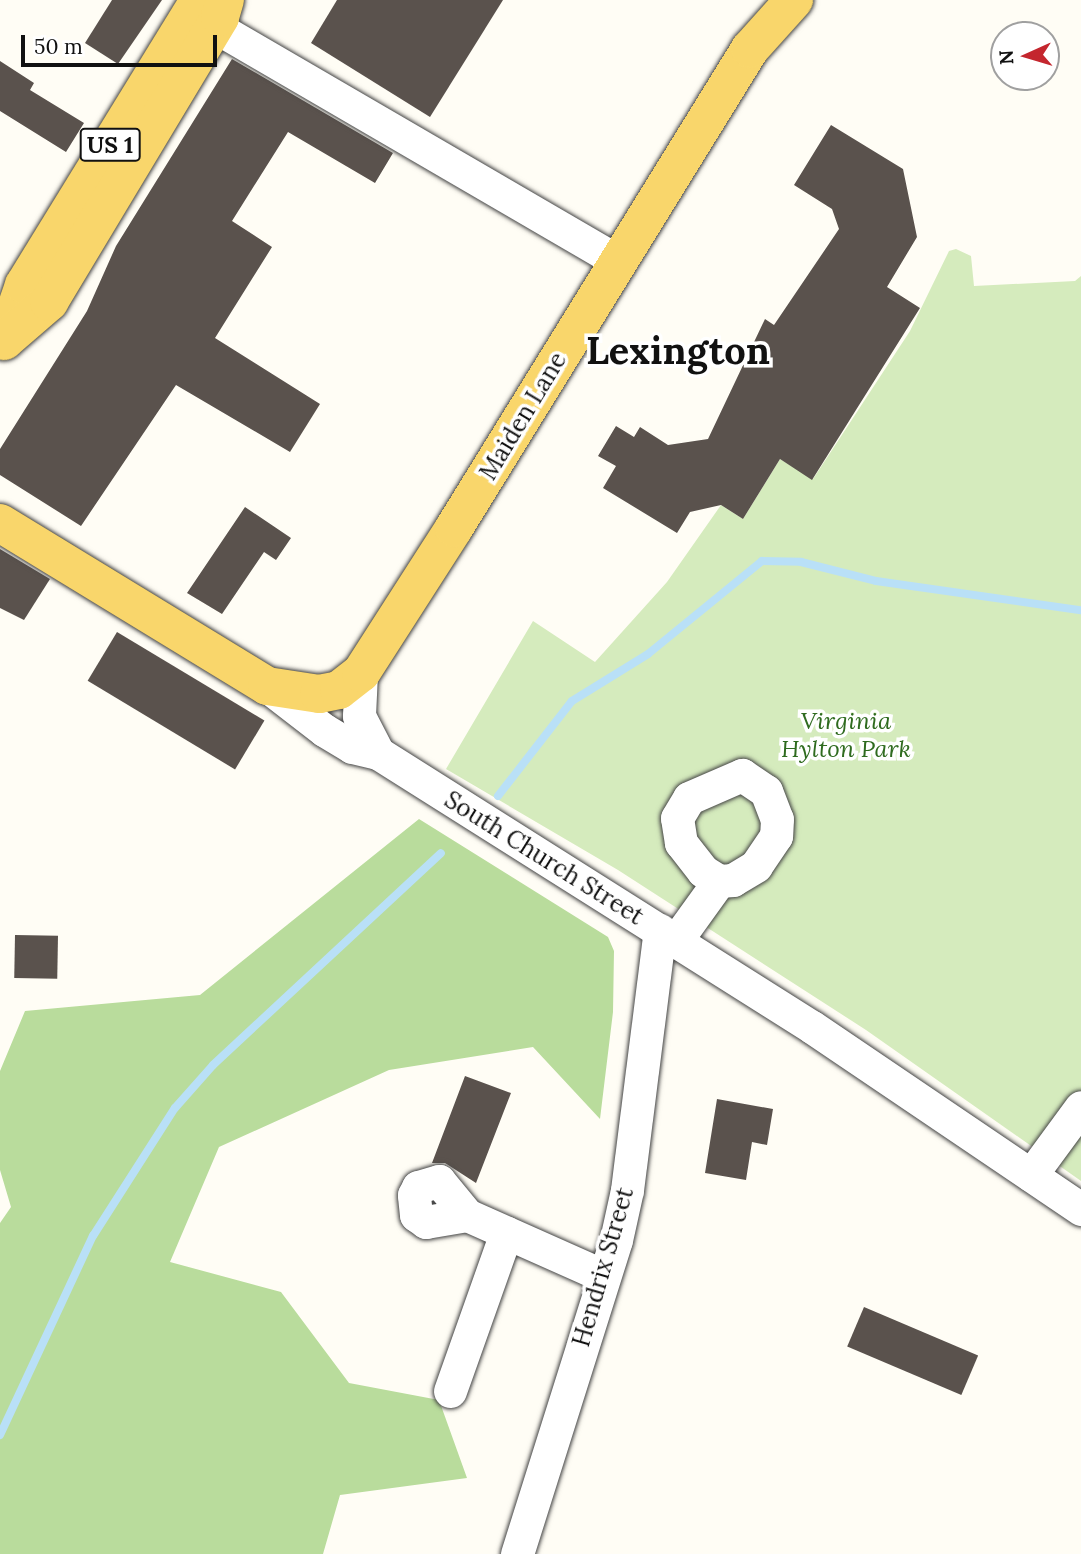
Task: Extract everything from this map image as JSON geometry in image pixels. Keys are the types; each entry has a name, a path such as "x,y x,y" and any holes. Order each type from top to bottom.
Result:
{"main road":[{"name":"Maiden Lane","path":"750,49 762,0"},
{"name":"Maiden Lane","path":"361,673 750,49 794,0"},
{"path":"2,344 49,302 213,9"},
{"name":"South Church Street","path":"0,523 267,686"},
{"path":"267,686 329,693 361,673"}],"street":[{"path":"213,9 617,261"},
{"name":"Maiden Lane","path":"361,673 359,716 378,753"},
{"name":"South Church Street","path":"267,686 290,708 352,747 378,753 667,936 1081,1209"},
{"path":"667,936 719,881"},
{"name":"Hendrix Street","path":"517,1554 604,1276 627,1190 667,936"},
{"path":"1031,1175 1081,1107"},
{"path":"467,1215 604,1276"},
{"path":"450,1391 506,1233"}],"green space":[{"name":"Virginia Hylton Park","path":"956,249 971,256 974,286 1075,281 1081,276 1081,1181 866,1030 618,870 446,769 533,621 595,662 667,582 721,505 743,519 780,459 813,479 910,331 949,251"},
{"path":"419,819 608,937 614,951 613,1012 600,1119 533,1047 389,1070 219,1147 170,1262 281,1292 349,1383 439,1400 467,1478 340,1495 323,1554 0,1554 0,1223 11,1207 0,1170 0,1071 25,1011 200,995"}],"building":[{"path":"112,0 162,0 118,64 85,43"},
{"path":"337,0 503,0 430,117 311,43"},
{"path":"232,59 393,153 375,183 288,132 232,221 272,247 215,338 320,404 290,452 176,385 81,526 0,475 0,449 87,311 116,246"},
{"path":"0,61 34,83 30,90 84,123 66,152 0,111"},
{"path":"831,125 903,169 917,237 887,287 920,308 812,480 780,459 743,519 721,505 690,512 677,533 603,488 616,466 598,456 616,426 634,437 640,427 668,445 708,439 765,319 774,325 839,229 832,209 794,185"},
{"path":"245,507 291,538 276,560 264,552 222,614 187,593"},
{"path":"0,549 50,579 24,620 0,608"},
{"path":"117,632 264,721 235,769 88,681"},
{"path":"15,935 58,936 57,979 14,978"},
{"path":"465,1076 511,1093 476,1183 445,1163 432,1163"},
{"path":"717,1099 773,1109 767,1145 752,1142 746,1180 705,1173"},
{"path":"864,1307 978,1355 961,1395 847,1347"}],"waterway":[{"path":"498,796 572,701 648,654 762,561 801,562 876,581 1081,610"},
{"path":"0,1435 93,1236 175,1108 213,1065 441,853"}],"district":[{"name":"Lexington","path":"678,351"}]}
